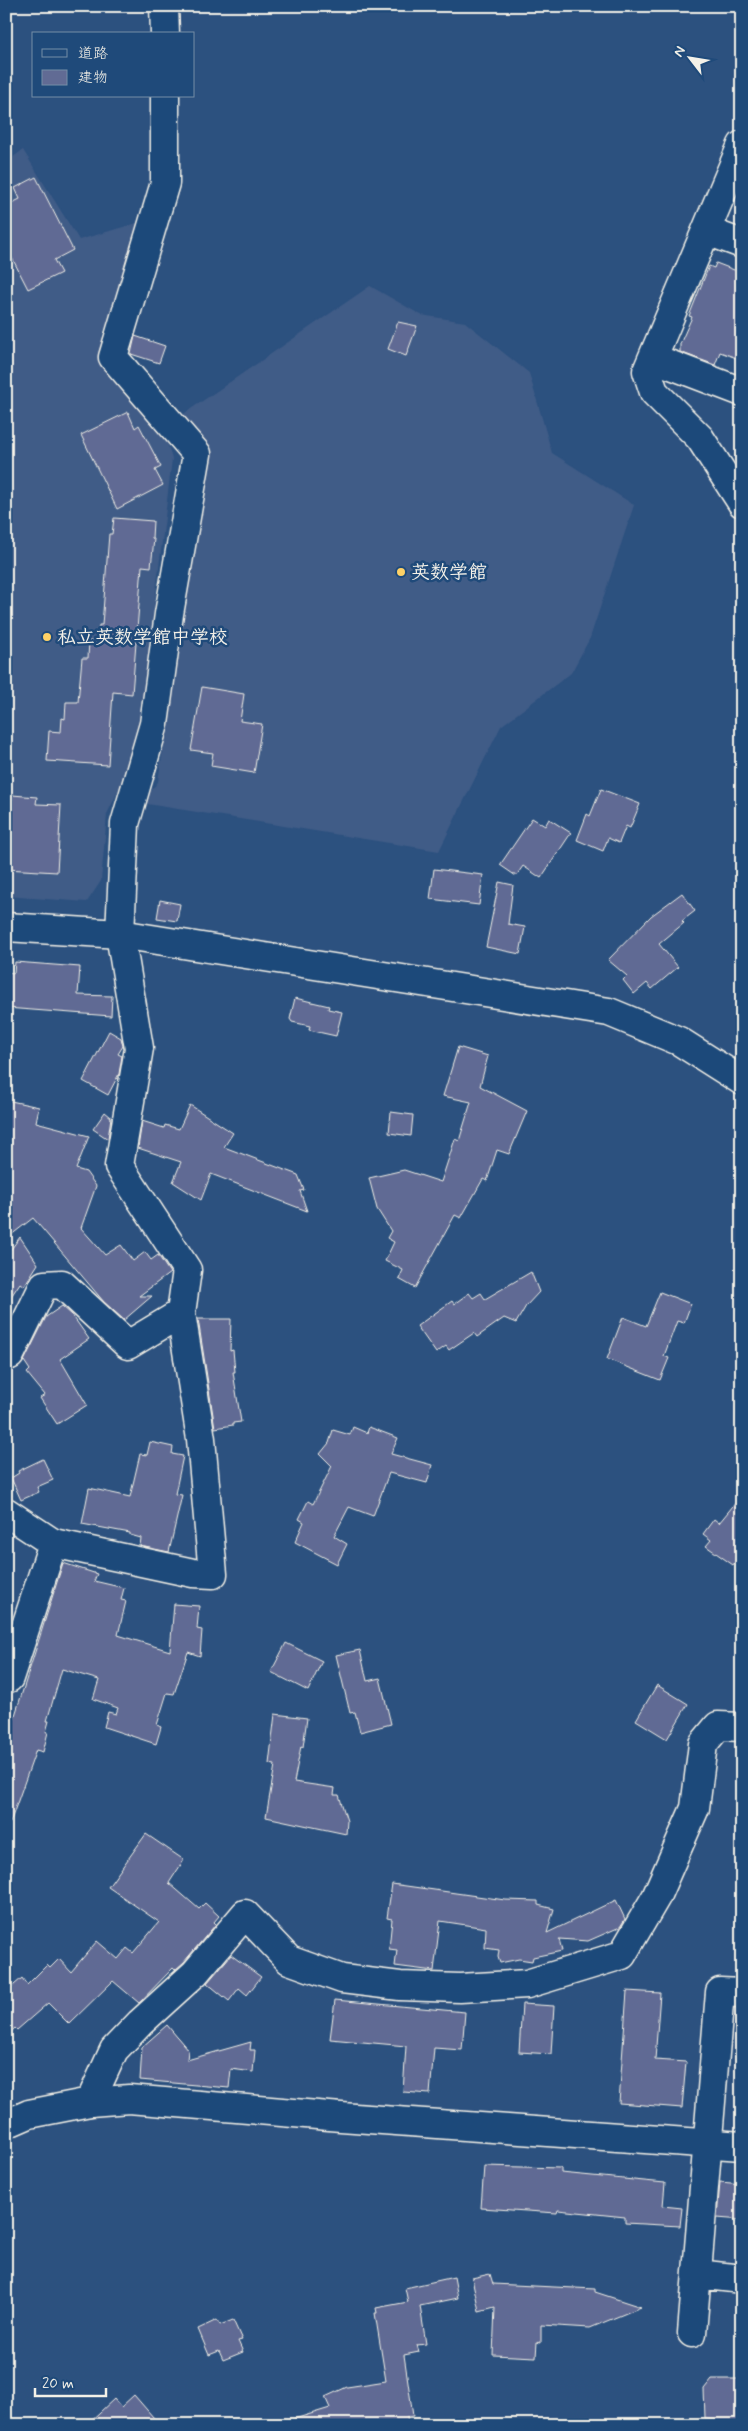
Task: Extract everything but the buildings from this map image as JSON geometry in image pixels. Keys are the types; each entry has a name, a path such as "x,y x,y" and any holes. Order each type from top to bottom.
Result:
{"street":[{"path":"164,6 164,32"},
{"path":"6,1512 53,1543 193,1573 214,1574 201,1439 182,1312 187,1270 119,1166 140,1048 120,934 125,824 154,724 169,614 197,454 113,357 165,183 165,98"},
{"path":"742,145 708,231 647,371 654,392 700,438 742,503"},
{"path":"708,231 742,244"},
{"path":"653,358 742,392"},
{"path":"6,927 120,934 609,1012 679,1041 742,1081"},
{"path":"10,1355 44,1285 62,1284 128,1345 182,1312"},
{"path":"8,1678 53,1543"},
{"path":"90,2102 114,2050 140,2023 195,1973 245,1914 289,1960 342,1979 400,1986 460,1988 527,1984 622,1954 656,1897 695,1808 703,1744 718,1726 742,1727"},
{"path":"692,2333 720,1992 742,1993"},
{"path":"6,2124 29,2114 90,2102 129,2099 341,2117 742,2146"},
{"path":"697,2274 742,2278"}],"shaded area":[{"path":"23,150 79,240 144,221 131,276 102,335 106,373 165,435 172,459 142,708 129,769 107,814 101,881 87,902 6,896 6,162"},
{"name":"英数学館","path":"370,286 421,315 465,322 529,373 552,453 634,505 590,638 571,673 501,726 439,851 141,803 158,782 210,446 182,415"}],"place":[{"name":"英数学館","path":"401,572"},
{"name":"私立英数学館中学校","path":"47,637"}]}
